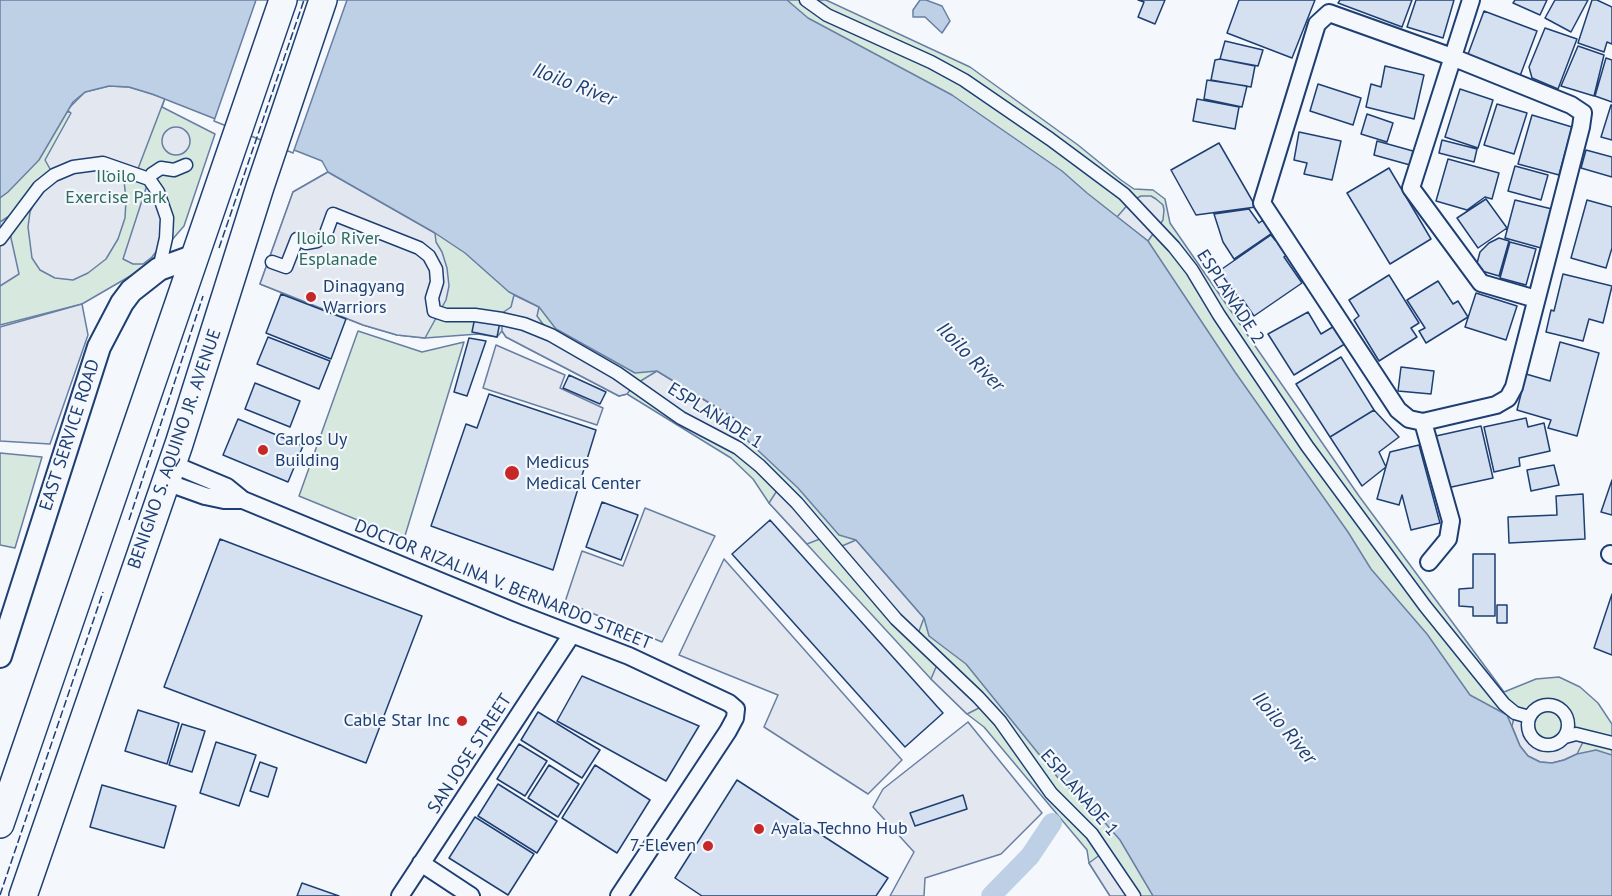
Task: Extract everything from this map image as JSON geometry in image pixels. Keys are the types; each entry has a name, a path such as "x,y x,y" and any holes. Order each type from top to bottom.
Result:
{"highway":[{"path":"0,824 283,0"},
{"name":"BENIGNO S. AQUINO JR. AVENUE","path":"23,896 169,473 323,0"}],"main road":[{"name":"EAST SERVICE ROAD","path":"0,656 99,347 122,303 131,291 159,269 195,256"}],"street":[{"name":"ESPLANADE 2","path":"806,0 827,15 931,62 964,80 1050,139 1124,194 1174,247 1192,270 1219,315 1307,446 1425,606 1504,704 1515,712 1529,717"},
{"path":"1472,0 1411,188 1481,283 1536,299"},
{"path":"1329,13 1452,57 1571,105 1582,113 1581,127 1536,299 1514,387 1508,398 1496,405 1423,422 1409,420 1398,410 1262,203 1317,24 1329,13"},
{"path":"0,239 39,188 54,176 73,167 103,163 149,179 158,192 166,218 166,238 159,269"},
{"path":"149,179 156,170 161,168 174,170 186,165"},
{"name":"ESPLANADE 1","path":"272,262 286,267 297,239 306,243 317,241 325,236 333,214 419,248 429,256 436,269 432,298 434,311 446,315 475,315 524,324 551,335 617,373 681,418 738,448 760,466 797,504 896,620 978,697 999,721 1051,793 1092,834 1134,896"},
{"path":"1423,422 1451,521 1448,539 1429,562"},
{"name":"DOCTOR RIZALINA V. BERNARDO STREET","path":"169,473 205,496 224,500 243,500 628,656 729,703 736,709 735,718 619,896"},
{"name":"SAN JOSE STREET","path":"400,896 572,634"},
{"path":"1565,737 1568,730 1567,717 1558,707 1544,705 1532,711 1527,723 1531,736 1541,744 1554,744 1565,737 1576,734 1612,743"},
{"path":"421,863 471,896"}],"green space":[{"path":"749,0 826,0 970,67 1078,145 1134,189 1153,190 1165,199 1170,223 1359,496 1504,692 1536,679 1559,677 1580,687 1598,703 1612,724 1612,796 1478,708"},
{"name":"Iloilo Exercise Park","path":"165,98 162,107 215,134 184,226 151,264 82,304 0,325 0,169 57,112"},
{"name":"Iloilo River Esplanade","path":"328,172 708,380 1104,802 1166,896 1110,896 1089,863 1087,850 984,727 931,679 769,503 753,479 731,458 627,394 619,396 506,337 502,331 497,337 478,334 425,338 397,335 363,325 260,284 293,192"},
{"path":"358,331 422,352 464,342 404,539 299,496"},
{"path":"0,453 42,457 15,548 0,545"}],"shaded area":[{"path":"109,86 129,87 165,98 136,174 123,170 125,218 118,239 106,259 88,273 73,280 55,278 40,270 32,258 28,227 30,212 38,195 54,176 45,160 71,113 67,110 85,92"},
{"path":"176,127 186,131 190,141 186,151 176,155 166,151 162,141 166,131"},
{"path":"328,172 435,233 436,242 447,268 449,286 446,300 425,338 397,335 363,325 260,284 293,192"},
{"path":"149,179 162,203 159,248 143,264 133,264 123,259"},
{"path":"1141,196 1151,196 1156,199 1163,205 1164,210 1163,220 1148,241 1117,217 1131,201"},
{"path":"23,207 9,229 19,274 0,286 0,222"},
{"path":"514,295 539,307 537,316 551,335 634,385 627,394 619,396 506,337 502,331 502,320 495,318 511,307"},
{"path":"82,304 88,335 50,444 0,441 0,327"},
{"path":"496,345 565,375 560,388 603,408 597,425 483,388"},
{"path":"657,371 739,421 738,448 634,385"},
{"path":"780,486 825,537 807,544 769,503"},
{"path":"645,508 715,536 662,642 565,602 582,551 623,566"},
{"path":"856,540 924,618 916,639 835,549"},
{"path":"724,559 902,760 868,794 764,727 778,695 679,655"},
{"path":"939,660 985,705 967,714 931,679"},
{"path":"1515,713 1529,717 1527,723 1531,736 1541,744 1554,744 1565,737 1586,736 1577,754 1552,763 1540,762 1528,756 1520,746 1512,726"},
{"path":"968,722 1042,813 1001,854 925,878 924,896 890,896 914,852 873,807 883,789"},
{"path":"1105,851 1134,896 1110,896 1089,863"}],"water":[{"name":"Iloilo River","path":"0,0 787,0 808,18 952,95 1062,171 1148,241 1371,569 1427,634 1470,695 1507,715 1520,746 1528,756 1540,762 1552,763 1596,750 1612,755 1612,896 1153,896 1120,840 1093,809 1059,779 966,664 929,636 924,618 856,540 839,535 798,488 748,441 739,421 657,371 635,373 556,329 539,307 509,292 465,253 435,233 328,172 322,161 152,94 129,87 109,86 85,92 73,102 39,160 0,198"},
{"path":"920,0 942,6 950,21 942,33 925,17 913,17 913,10"}],"pier":[{"path":"256,0 347,0 293,153 214,121"}],"building":[{"path":"1138,0 1165,0 1155,24 1138,17 1144,2"},
{"path":"1239,0 1315,0 1292,58 1227,33"},
{"path":"1340,0 1412,0 1402,27 1338,3"},
{"path":"1416,0 1454,0 1443,38 1407,27"},
{"path":"1515,0 1547,0 1540,15 1513,3"},
{"path":"1555,0 1588,0 1571,32 1545,18"},
{"path":"1592,0 1612,7 1612,44 1607,42 1604,52 1578,43"},
{"path":"1484,11 1537,31 1520,76 1467,57"},
{"path":"1545,28 1577,39 1558,89 1532,78 1529,67"},
{"path":"1225,41 1263,50 1258,66 1220,59"},
{"path":"1578,46 1604,55 1594,96 1561,86"},
{"path":"1606,58 1612,60 1612,102 1595,96"},
{"path":"1215,60 1255,66 1251,87 1211,80"},
{"path":"1385,66 1424,75 1414,119 1366,107 1371,84 1381,87"},
{"path":"1207,80 1247,86 1242,107 1204,99"},
{"path":"1318,84 1361,98 1353,125 1310,111"},
{"path":"1460,89 1493,100 1478,148 1445,137"},
{"path":"1197,99 1239,107 1235,129 1193,121"},
{"path":"1497,104 1527,113 1514,154 1484,145"},
{"path":"1612,105 1612,140 1601,137"},
{"path":"1367,114 1393,123 1387,142 1361,134"},
{"path":"1532,115 1572,127 1559,175 1518,164"},
{"path":"1299,132 1341,141 1332,180 1304,174 1307,163 1294,160"},
{"path":"1442,140 1477,149 1474,162 1439,153"},
{"path":"1377,141 1413,151 1410,165 1374,155"},
{"path":"1219,143 1256,207 1196,215 1171,170"},
{"path":"1586,150 1612,157 1612,177 1581,168"},
{"path":"1448,159 1499,173 1492,199 1485,197 1467,210 1436,201"},
{"path":"1515,166 1548,175 1541,200 1508,191"},
{"path":"1389,168 1431,239 1390,264 1347,193"},
{"path":"1486,199 1507,228 1478,248 1457,218"},
{"path":"1515,200 1552,209 1541,248 1505,238"},
{"path":"1587,200 1612,207 1612,248 1606,268 1571,258"},
{"path":"1249,209 1259,223 1263,220 1272,233 1234,259 1223,242 1214,214"},
{"path":"1271,235 1275,240 1279,238 1289,254 1284,257 1302,283 1254,316 1219,271"},
{"path":"1499,238 1509,241 1499,276 1476,267 1480,252 1489,243"},
{"path":"1510,242 1536,249 1526,285 1500,278"},
{"path":"1563,274 1612,286 1603,323 1589,319 1583,341 1546,332"},
{"path":"1389,275 1419,323 1411,328 1417,337 1379,361 1354,320 1359,316 1349,300"},
{"path":"1438,281 1453,304 1458,301 1468,317 1426,343 1419,331 1425,328 1407,300"},
{"path":"1476,293 1517,306 1506,340 1465,327"},
{"path":"281,294 346,319 331,359 266,333"},
{"path":"1308,312 1321,334 1336,325 1348,342 1294,375 1268,334"},
{"path":"475,317 500,322 497,337 472,332"},
{"path":"268,337 330,361 319,389 257,364"},
{"path":"469,338 486,341 467,396 454,392"},
{"path":"1560,342 1599,353 1577,436 1548,428 1551,420 1517,410 1526,374 1550,381"},
{"path":"1341,357 1374,410 1330,437 1296,384"},
{"path":"1401,367 1434,371 1431,394 1398,391"},
{"path":"569,375 606,392 600,404 563,388"},
{"path":"255,383 300,401 290,427 245,409"},
{"path":"489,394 596,430 553,570 431,526 466,424 477,428"},
{"path":"1374,410 1399,437 1379,452 1386,467 1362,486 1330,437"},
{"path":"1526,418 1528,427 1544,423 1550,451 1519,458 1520,466 1494,472 1484,427"},
{"name":"Carlos Uy Building","path":"238,419 303,446 288,482 223,455"},
{"path":"1481,426 1493,478 1447,488 1436,436"},
{"path":"1419,445 1440,523 1411,530 1402,495 1399,505 1377,499 1390,452"},
{"path":"1554,465 1559,485 1531,491 1527,470"},
{"path":"1612,480 1612,515 1601,512"},
{"path":"1583,494 1585,539 1509,543 1508,517 1557,515 1556,496"},
{"path":"602,502 638,515 621,560 586,547"},
{"path":"770,520 943,713 905,747 732,554"},
{"path":"220,539 422,616 366,763 164,687"},
{"path":"1473,554 1495,554 1495,616 1473,616 1473,607 1459,606 1459,589 1473,588"},
{"path":"1612,594 1612,655 1594,648"},
{"path":"1497,605 1507,605 1507,623 1497,623"},
{"path":"582,676 699,726 666,781 557,721"},
{"path":"138,710 179,723 167,764 125,751"},
{"path":"538,712 600,750 582,778 521,740"},
{"path":"182,724 205,731 192,772 169,765"},
{"path":"216,742 256,755 239,806 200,793"},
{"path":"519,744 547,761 525,796 497,779"},
{"path":"260,762 277,768 268,797 250,791"},
{"path":"549,765 579,784 558,817 528,798"},
{"path":"595,765 650,800 617,853 562,818"},
{"name":"Ayala Techno Hub","path":"737,780 888,878 876,896 702,896 675,878"},
{"path":"498,784 557,821 537,853 478,816"},
{"path":"102,785 176,806 164,848 90,827"},
{"path":"963,795 967,809 915,826 910,813"},
{"path":"475,817 534,854 508,895 449,858"},
{"path":"302,883 339,896 297,896"}],"waterway":[{"path":"991,896 1030,856 1052,823"}],"fence":[{"path":"219,248 304,0"},
{"path":"129,520 203,296"},
{"path":"0,895 103,592"}],"place":[{"name":"Dinagyang Warriors","path":"311,297"},
{"name":"Carlos Uy Building","path":"263,450"},
{"name":"Medicus Medical Center","path":"512,473"},
{"name":"Cable Star Inc","path":"462,721"},
{"name":"Ayala Techno Hub","path":"759,829"},
{"name":"7-Eleven","path":"708,846"}]}
